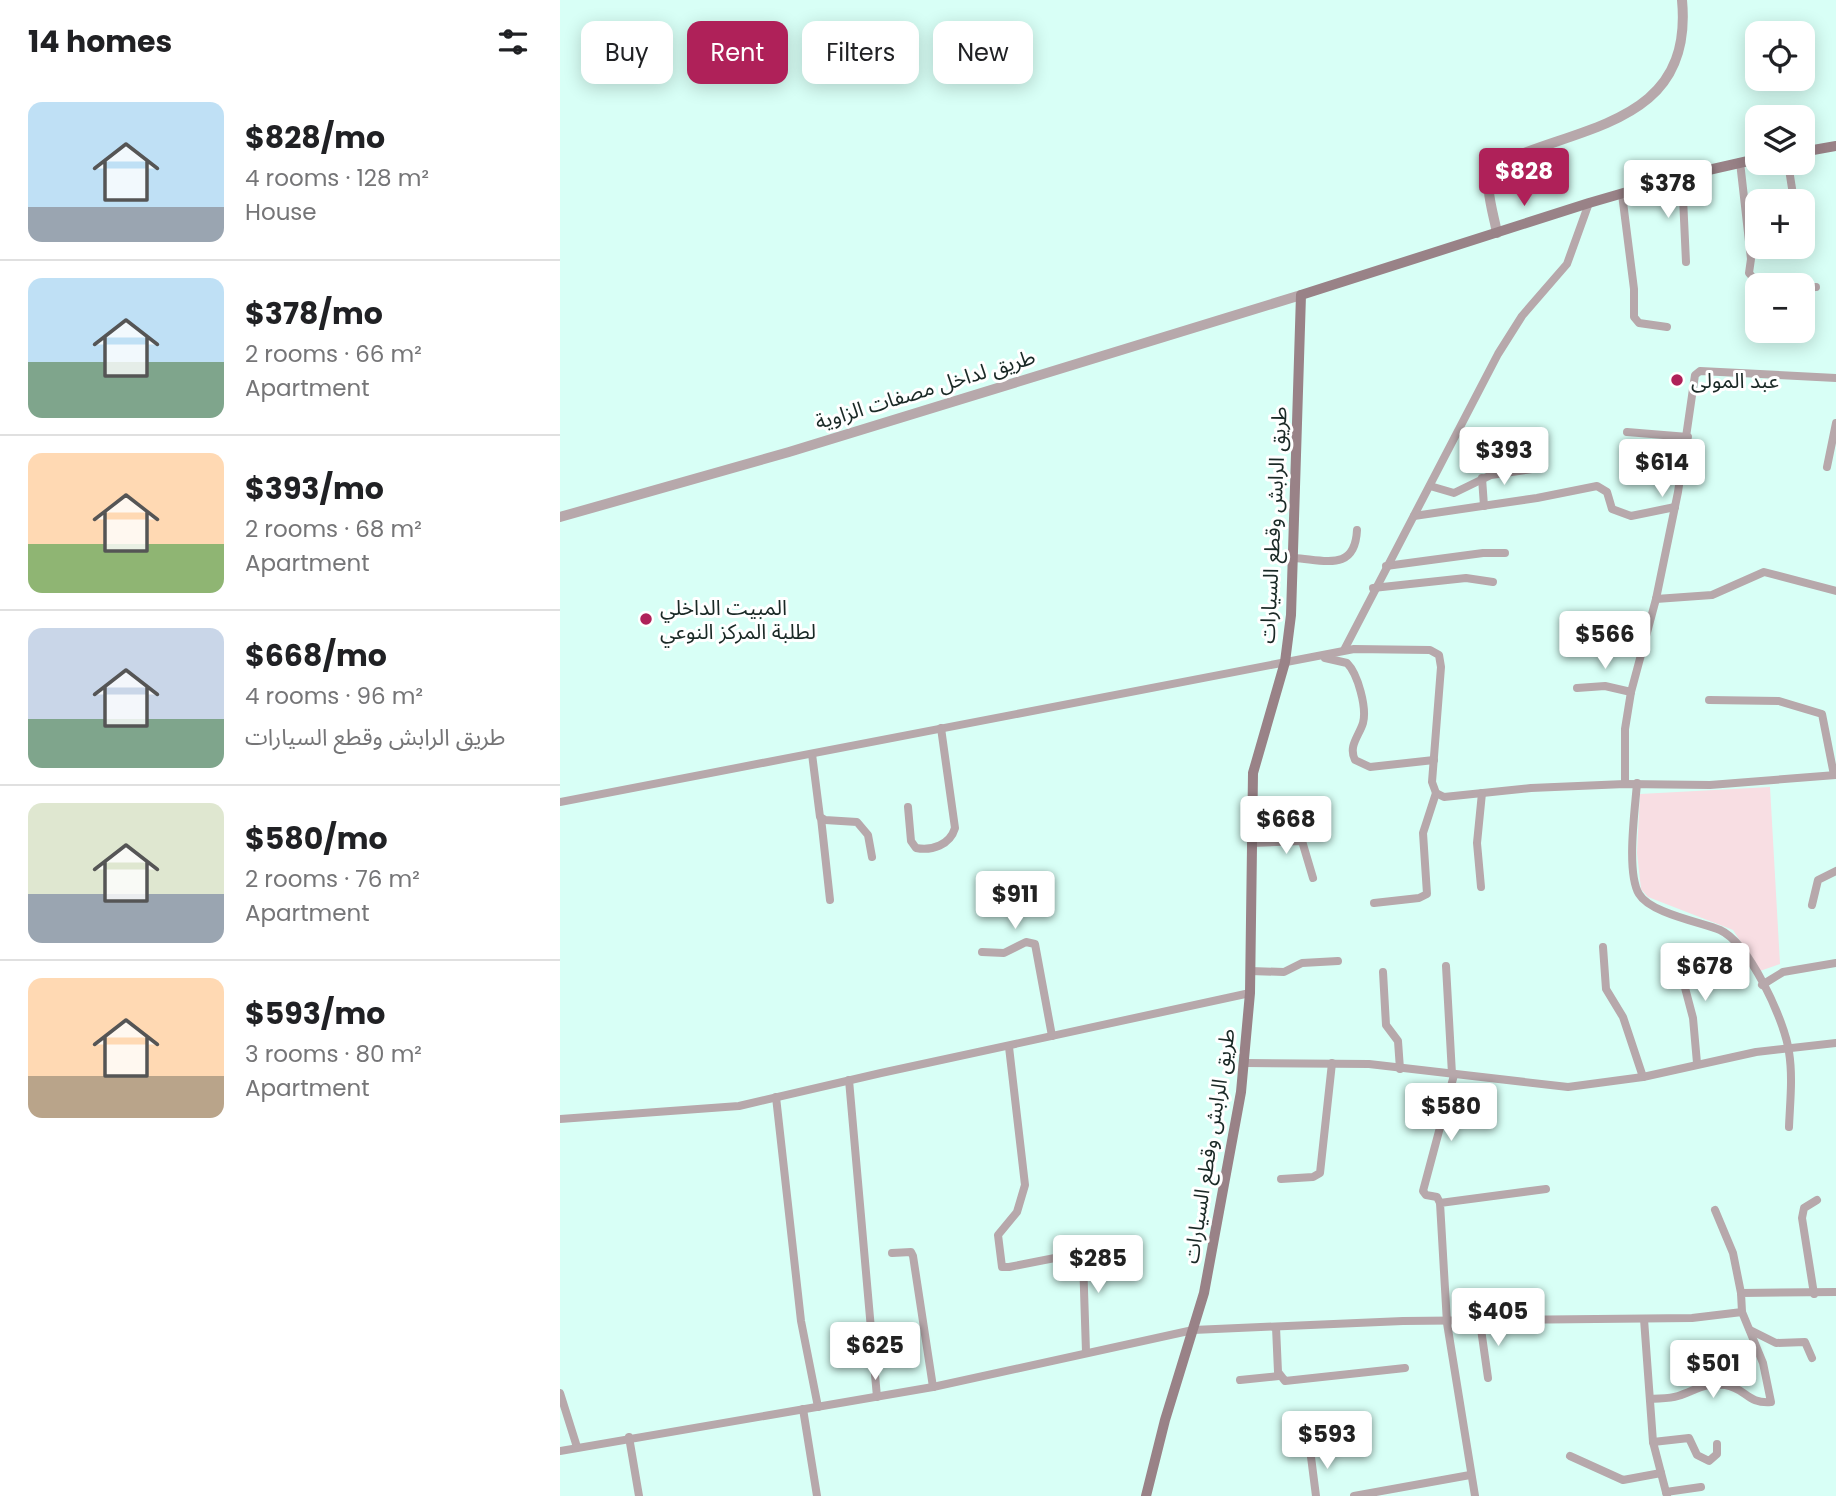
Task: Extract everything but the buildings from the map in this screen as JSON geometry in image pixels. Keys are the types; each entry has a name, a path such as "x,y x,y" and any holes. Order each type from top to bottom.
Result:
{"main road":[{"path":"1815,150 1836,146"},
{"path":"1301,295 1589,203 1745,161"},
{"name":"طريق الرابش وقطع السيارات","path":"1146,1496 1165,1420 1205,1293 1246,1063 1250,993 1251,843 1256,760 1285,662 1294,558 1301,295"}],"street":[{"path":"1497,233 1489,181 1489,172 1493,166 1615,122 1652,98 1663,85 1676,57 1684,16 1682,0"},
{"path":"1740,162 1750,256 1749,273"},
{"path":"1682,176 1686,262"},
{"path":"1622,194 1634,289 1634,317 1639,323 1667,327"},
{"path":"1344,650 1373,588 1414,516 1498,354 1522,316 1570,258 1589,203"},
{"name":"طريق لداخل مصفات الزاوية","path":"560,517 766,459 1301,295"},
{"path":"1625,783 1625,729 1631,692 1656,599 1675,507 1688,437 1695,375 1700,371 1836,378"},
{"path":"1827,467 1836,423"},
{"path":"1627,432 1688,437"},
{"path":"1430,486 1454,493 1482,478 1534,468 1536,463 1531,439"},
{"path":"1482,478 1485,506"},
{"path":"1414,516 1597,486 1606,492 1613,510 1627,516 1675,507"},
{"path":"1294,558 1340,562 1348,558 1357,544 1357,530"},
{"path":"1386,566 1482,553 1505,553"},
{"path":"1656,599 1712,595 1764,572 1836,591"},
{"path":"1373,588 1466,578 1493,582"},
{"path":"560,802 1285,662 1321,658 1344,650 1430,650 1439,655 1441,667 1432,786 1436,793 1444,797 1625,783 1710,785 1835,775 1822,713 1779,701 1709,700"},
{"path":"1321,658 1347,663 1356,677 1364,720 1352,748 1355,760 1370,767 1434,760"},
{"path":"1577,688 1605,686 1631,692"},
{"path":"908,807 911,841 916,848 938,847 953,836 956,828 942,728"},
{"path":"812,754 830,900"},
{"path":"1637,783 1633,872 1640,897 1650,905 1731,936 1741,946 1762,985 1789,1049 1789,1126"},
{"path":"1374,903 1419,898 1427,894 1423,833 1436,793"},
{"path":"1481,887 1477,843 1482,793"},
{"path":"821,818 857,822 868,835 872,857"},
{"path":"1251,843 1302,841 1313,878"},
{"path":"1812,905 1818,880 1836,872"},
{"path":"982,952 1004,953 1026,942 1035,944 1052,1036"},
{"path":"1604,947 1606,989 1623,1017 1643,1077"},
{"path":"1675,950 1693,1018 1697,1063"},
{"path":"1250,971 1277,973 1303,963 1338,961"},
{"path":"1762,985 1783,972 1836,963"},
{"path":"1446,966 1453,1075 1423,1191 1426,1195 1437,1197 1440,1203 1447,1323 1475,1496"},
{"path":"1383,972 1386,1025 1398,1041 1400,1069"},
{"path":"560,1119 739,1107 849,1080 1250,993"},
{"path":"1246,1063 1369,1064 1568,1087 1643,1077 1697,1063 1836,1043"},
{"path":"1009,1047 1025,1185 1017,1212 998,1236 1000,1261 1002,1267 1009,1267 1070,1255 1083,1259 1086,1352"},
{"path":"1280,1179 1313,1177 1321,1171 1332,1063"},
{"path":"849,1080 877,1397"},
{"path":"776,1097 801,1321 818,1407"},
{"path":"1440,1203 1546,1189"},
{"path":"1814,1294 1802,1218 1804,1208 1817,1200"},
{"path":"1650,1399 1674,1397 1696,1387 1724,1385 1740,1390 1753,1401 1771,1402 1771,1390 1742,1312 1733,1253 1715,1210"},
{"path":"892,1253 911,1252 914,1256 933,1387"},
{"path":"1741,1293 1836,1293"},
{"path":"560,1451 629,1437 933,1387 1193,1331 1403,1321 1447,1323 1692,1318 1742,1312"},
{"path":"1644,1319 1653,1442 1666,1494 1701,1487"},
{"path":"1479,1322 1488,1378"},
{"path":"1276,1327 1279,1376"},
{"path":"1750,1330 1776,1343 1802,1341 1812,1358"},
{"path":"1240,1380 1279,1376 1285,1381 1405,1368"},
{"path":"560,1393 577,1447"},
{"path":"803,1409 817,1496"},
{"path":"629,1437 639,1496"},
{"path":"1653,1442 1689,1438 1697,1455 1709,1461 1717,1454 1717,1444"},
{"path":"1310,1449 1316,1496"},
{"path":"1570,1456 1623,1480 1661,1473"},
{"path":"1354,1496 1470,1475"}],"shaded area":[{"path":"1770,787 1780,964 1760,971 1733,930 1648,897 1641,889 1637,853 1640,794"}],"place":[{"name":"عبد المولى","path":"1677,380"},
{"name":"المبيت الداخلي لطلبة المركز النوعي","path":"646,619"}]}
